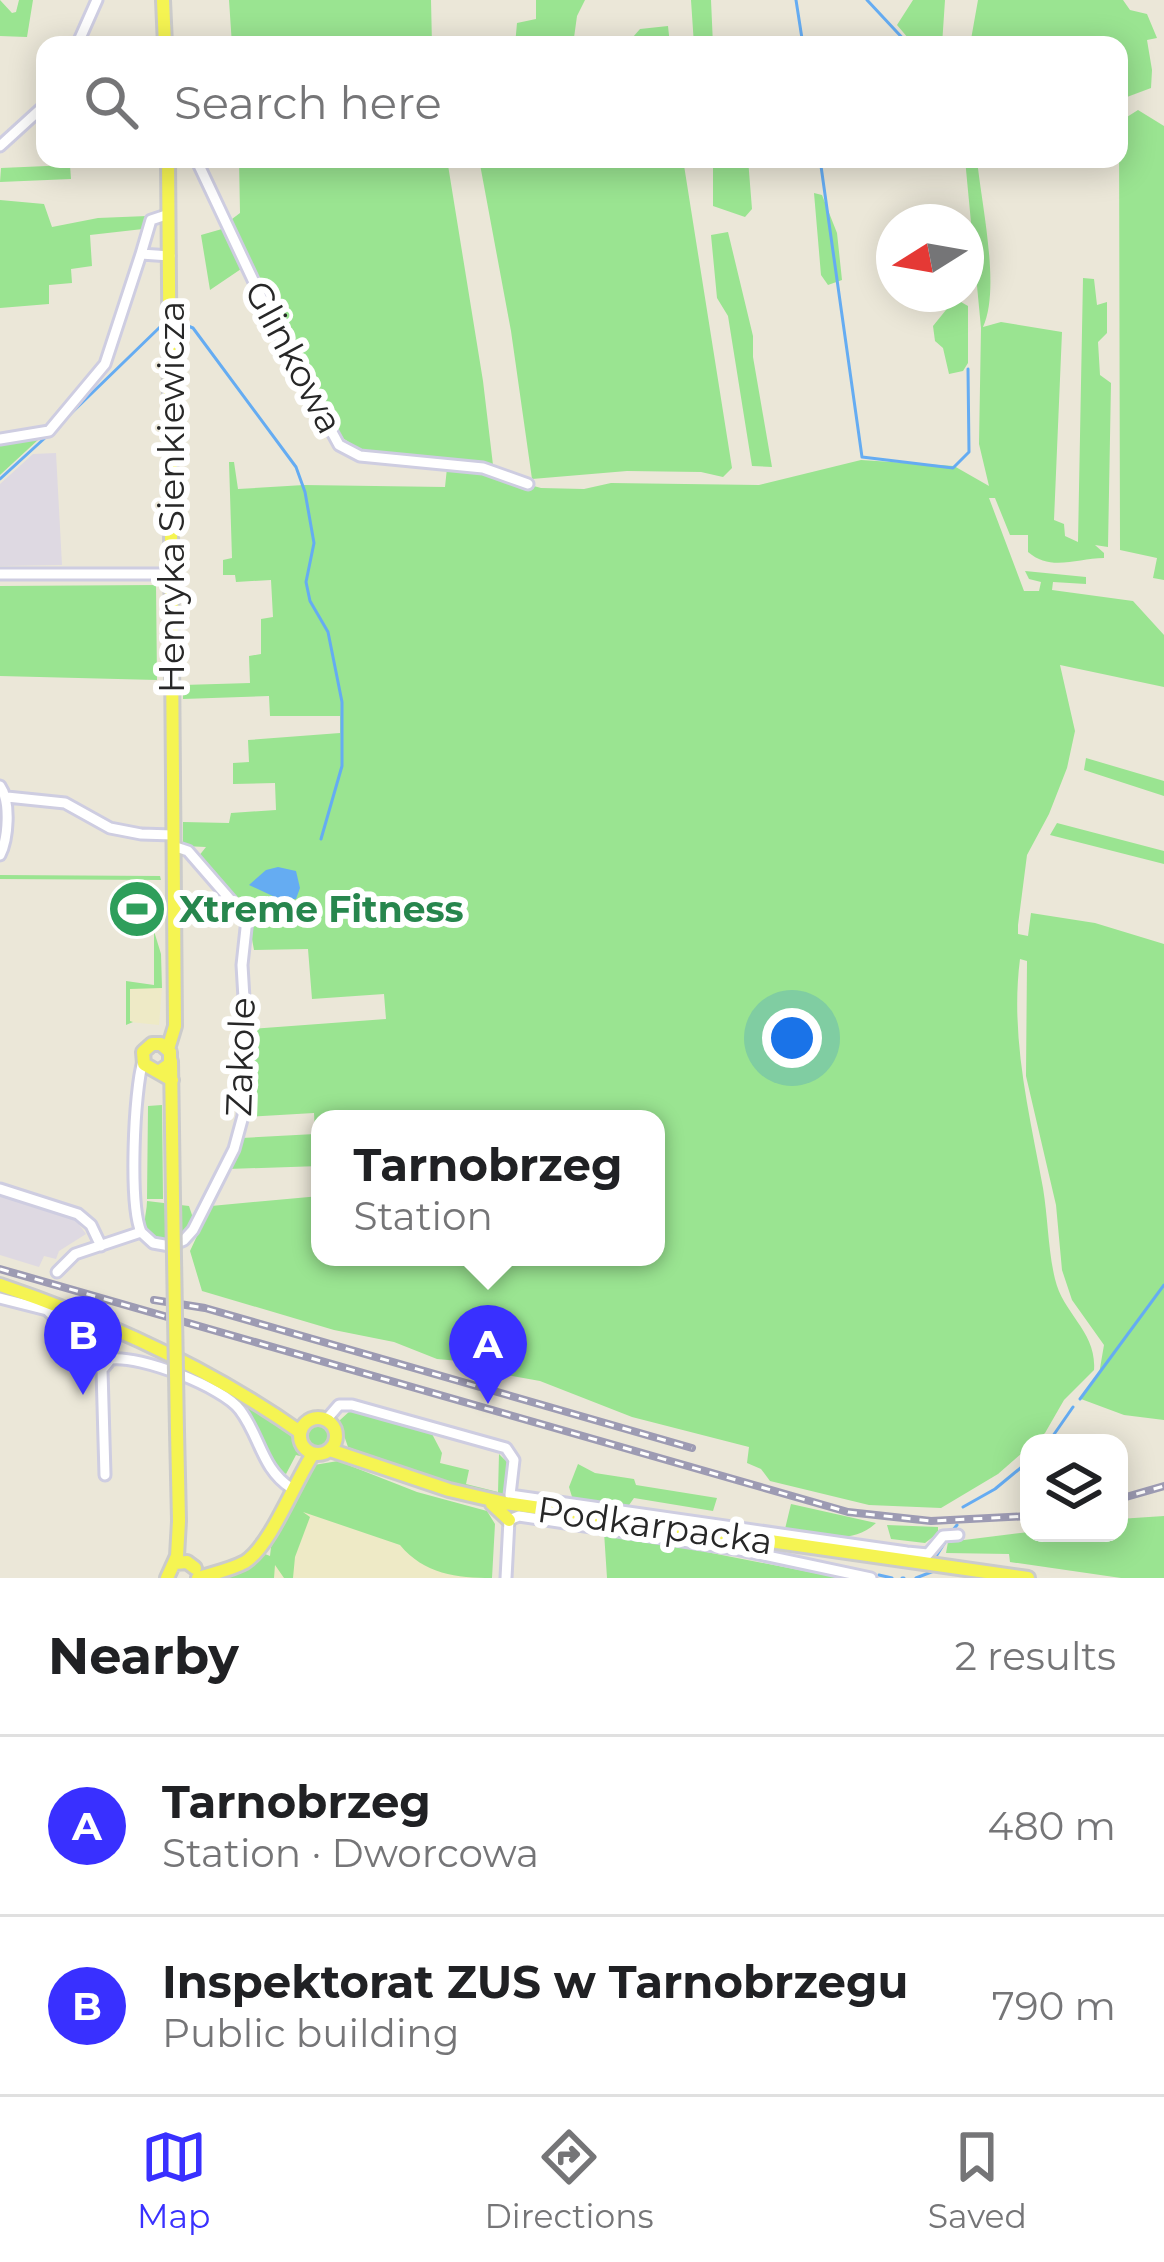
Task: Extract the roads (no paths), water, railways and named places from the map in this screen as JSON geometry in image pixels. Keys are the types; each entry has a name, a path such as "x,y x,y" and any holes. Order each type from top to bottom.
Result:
{"main road":[{"path":"163,0 165,36"},
{"name":"Henryka Sienkiewicza","path":"168,168 174,1013 158,1064 173,1199 179,1521 190,1570"},
{"path":"0,1285 101,1322 304,1426 326,1420 334,1426 333,1445 309,1452"},
{"path":"167,1578 244,1556 279,1511 309,1452 304,1426"},
{"name":"Podkarpacka","path":"333,1445 481,1498 1028,1578"},
{"path":"481,1498 500,1508 509,1520"}],"street":[{"path":"81,36 97,0"},
{"path":"0,146 36,113"},
{"name":"Glinkowa","path":"200,168 277,331 339,445 360,456 483,468 528,484"},
{"path":"0,439 50,431 97,379 151,220 169,214"},
{"path":"141,254 170,256"},
{"path":"0,574 172,574"},
{"path":"0,786 7,797 5,844 0,855"},
{"path":"7,797 65,803 110,828 173,840"},
{"name":"Zakole","path":"141,1232 152,1243 170,1246 189,1235 234,1149 245,1100 242,965 248,919 188,850 173,840"},
{"path":"57,1273 70,1257 141,1232 136,1208 158,1064"},
{"path":"0,1190 78,1214 91,1225 101,1246"},
{"path":"0,1298 47,1310 73,1335 106,1344 111,1359"},
{"path":"105,1475 102,1370 111,1359 119,1358 208,1386 230,1399 245,1417 271,1473 291,1488"},
{"path":"326,1420 339,1406 352,1405 506,1448 514,1460 510,1495 907,1552 928,1553 943,1536 958,1535"},
{"path":"506,1578 509,1520 519,1516 808,1562 872,1578"}],"water":[{"path":"266,870 296,871 300,888 296,899 279,899 249,885"}],"waterway":[{"path":"796,0 802,36"},
{"path":"867,0 901,36"},
{"path":"821,168 862,457 953,468 969,452 968,369"},
{"path":"181,323 193,328 296,467 305,492 314,543 306,582 310,601 328,632 342,702 342,766 321,839"},
{"path":"58,426 160,327"},
{"path":"0,479 47,436"},
{"path":"1080,1399 1164,1285"},
{"path":"1054,1434 1073,1407"},
{"path":"963,1507 1020,1468"},
{"path":"520,1511 613,1525"},
{"path":"953,1530 957,1525"},
{"path":"623,1526 672,1535"},
{"path":"935,1558 947,1539"},
{"path":"759,1549 861,1571"},
{"path":"916,1578 934,1571"},
{"path":"879,1575 892,1578"}],"railway":[{"path":"0,1269 848,1512 931,1521 1020,1516"},
{"path":"154,1300 205,1308 692,1448"},
{"path":"1128,1496 1164,1486"}],"place":[{"name":"Xtreme Fitness","path":"137,909"},
{"name":"Inspektorat ZUS w Tarnobrzegu","path":"83,1395"},
{"name":"Tarnobrzeg","path":"488,1404"}]}
